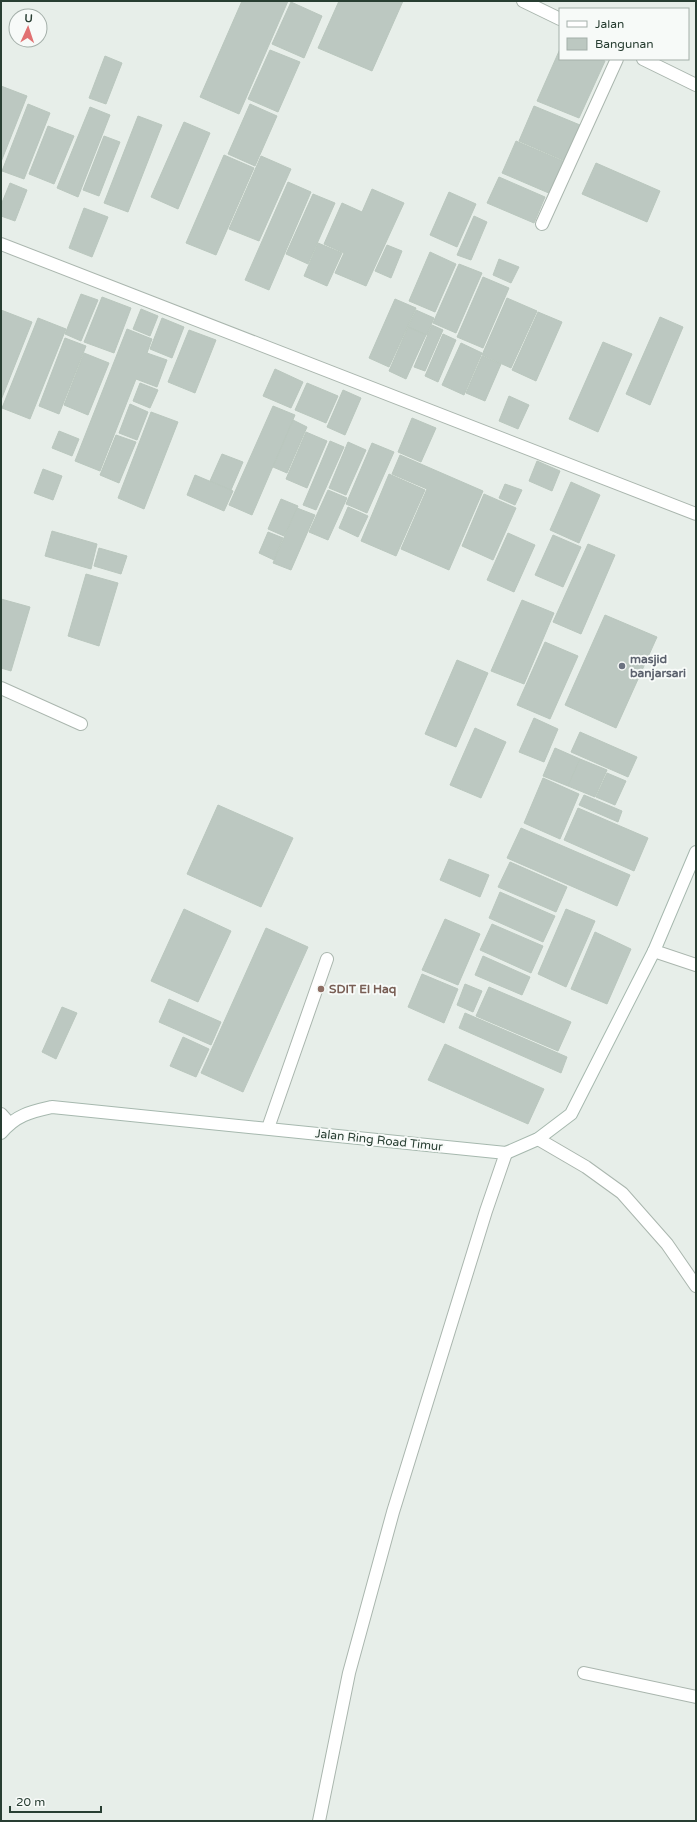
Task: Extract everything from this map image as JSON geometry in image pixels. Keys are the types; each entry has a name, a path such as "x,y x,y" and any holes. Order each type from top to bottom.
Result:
{"street":[{"path":"523,1 559,19"},
{"path":"542,224 617,60"},
{"path":"645,60 696,85"},
{"path":"1,244 696,514"},
{"path":"1,688 81,724"},
{"name":"Jalan Ring Road Timur","path":"1,1133 5,1118 52,1108 268,1128 506,1153 538,1139 571,1114 654,951 696,852"},
{"path":"654,951 696,965"},
{"path":"268,1128 327,959"},
{"path":"538,1139 586,1167 622,1193 667,1244 696,1286"},
{"path":"319,1821 349,1673 391,1520 486,1211 506,1153"},
{"path":"584,1673 696,1697"}],"building":[{"path":"242,1 288,1 239,114 200,97"},
{"path":"339,1 403,1 372,71 318,48"},
{"path":"291,2 322,16 304,58 272,44"},
{"path":"270,50 300,62 278,112 248,99"},
{"path":"559,51 559,60 605,61 579,118 537,101"},
{"path":"105,56 122,63 106,104 89,98"},
{"path":"1,86 27,96 1,162"},
{"path":"28,104 50,113 24,179 2,171"},
{"path":"250,104 277,116 255,166 228,154"},
{"path":"534,106 580,125 565,161 519,141"},
{"path":"90,107 110,115 78,197 57,188"},
{"path":"138,116 162,125 128,212 104,203"},
{"path":"184,122 210,133 178,209 151,197"},
{"path":"48,126 74,136 54,184 29,174"},
{"path":"104,136 120,142 99,196 83,190"},
{"path":"516,141 565,162 551,194 502,173"},
{"path":"224,155 254,168 216,255 186,243"},
{"path":"261,156 291,169 259,241 229,229"},
{"path":"596,163 660,191 647,222 582,194"},
{"path":"499,177 545,197 534,223 487,203"},
{"path":"288,182 311,192 269,290 245,280"},
{"path":"10,183 27,190 15,221 1,216 1,205"},
{"path":"372,189 404,203 366,286 335,273 344,253 324,244 342,203 362,212"},
{"path":"449,192 476,204 457,247 430,235"},
{"path":"313,194 335,203 308,264 286,254"},
{"path":"84,208 108,217 92,257 69,248"},
{"path":"474,216 487,222 471,260 457,255"},
{"path":"318,243 342,253 327,286 304,276"},
{"path":"387,245 402,251 391,278 375,271"},
{"path":"430,252 456,264 435,312 409,301"},
{"path":"499,259 519,267 511,283 493,275"},
{"path":"459,264 482,273 456,333 433,323"},
{"path":"483,277 509,288 483,348 457,337"},
{"path":"81,294 98,300 81,341 65,334"},
{"path":"102,297 131,308 114,353 84,342"},
{"path":"507,298 537,311 511,368 482,355"},
{"path":"395,299 416,308 389,367 369,358"},
{"path":"141,309 158,316 150,336 133,329"},
{"path":"1,310 32,322 1,400"},
{"path":"416,310 434,318 427,335 408,327"},
{"path":"538,312 562,322 536,381 512,370"},
{"path":"660,317 683,327 650,405 626,394"},
{"path":"38,318 66,329 30,419 2,408"},
{"path":"162,318 184,327 172,358 150,349"},
{"path":"432,325 443,330 425,371 414,367"},
{"path":"408,327 426,335 406,379 389,371"},
{"path":"127,329 152,339 147,353 167,360 157,387 136,379 100,471 75,461"},
{"path":"189,330 216,340 195,393 168,382"},
{"path":"443,334 456,340 438,382 425,376"},
{"path":"65,338 86,346 59,414 39,406"},
{"path":"603,342 632,354 598,432 569,419"},
{"path":"461,343 482,353 464,395 442,385"},
{"path":"84,353 109,363 88,415 64,405"},
{"path":"482,356 501,364 485,401 466,393"},
{"path":"275,369 303,382 291,408 263,396"},
{"path":"140,383 158,390 150,408 133,401"},
{"path":"307,383 338,396 326,423 295,410"},
{"path":"343,390 361,398 345,435 327,427"},
{"path":"509,396 529,405 518,429 499,421"},
{"path":"130,404 148,412 137,440 119,433"},
{"path":"273,406 295,415 252,515 229,505"},
{"path":"151,412 178,422 144,509 118,498"},
{"path":"412,418 436,428 421,462 398,452"},
{"path":"293,420 307,427 287,473 273,467"},
{"path":"59,431 79,439 72,456 52,448"},
{"path":"306,432 327,441 307,488 286,479"},
{"path":"116,435 136,442 119,483 100,475"},
{"path":"330,441 344,447 316,510 303,505"},
{"path":"348,442 366,450 346,495 329,488"},
{"path":"372,443 394,452 367,513 346,504"},
{"path":"222,454 243,462 231,490 210,481"},
{"path":"400,455 483,491 449,570 401,549 427,489 392,474"},
{"path":"537,461 560,471 552,491 529,481"},
{"path":"43,469 62,476 53,500 34,493"},
{"path":"389,474 425,490 396,556 361,541"},
{"path":"195,475 233,491 224,511 187,495"},
{"path":"571,482 600,495 579,543 550,530"},
{"path":"505,484 522,490 515,505 499,498"},
{"path":"328,490 347,498 328,540 309,532"},
{"path":"484,494 516,508 493,560 462,546"},
{"path":"281,499 298,506 284,536 268,529"},
{"path":"348,507 368,516 358,537 339,528"},
{"path":"297,508 315,515 291,570 273,563"},
{"path":"52,531 97,544 91,569 45,556"},
{"path":"268,532 283,538 274,560 259,553"},
{"path":"508,533 535,545 514,592 487,580"},
{"path":"553,535 581,547 563,587 535,575"},
{"path":"588,544 615,555 581,634 553,622"},
{"path":"99,548 127,556 121,574 94,566"},
{"path":"86,574 118,583 99,646 68,636"},
{"path":"1,599 30,607 11,671 1,668"},
{"path":"522,600 554,613 524,684 491,671"},
{"path":"605,615 657,637 616,728 565,705"},
{"path":"545,642 578,656 550,719 517,705"},
{"path":"457,660 488,673 456,747 425,734"},
{"path":"534,718 558,729 544,762 519,752"},
{"path":"475,728 506,742 481,798 450,785"},
{"path":"580,732 637,757 628,777 571,752"},
{"path":"555,748 580,759 568,786 543,776"},
{"path":"580,759 607,770 595,797 568,786"},
{"path":"607,773 626,781 615,805 596,797"},
{"path":"543,778 579,794 560,839 524,823"},
{"path":"584,795 622,811 618,822 579,805"},
{"path":"218,805 293,838 261,907 187,874"},
{"path":"578,808 648,838 634,871 564,840"},
{"path":"521,828 630,875 617,906 507,858"},
{"path":"449,859 489,875 480,897 440,880"},
{"path":"510,862 567,887 556,912 498,887"},
{"path":"500,892 555,916 543,942 489,918"},
{"path":"184,909 231,931 198,1002 151,981"},
{"path":"566,909 595,921 566,987 538,974"},
{"path":"445,919 480,934 458,985 422,970"},
{"path":"492,924 543,946 531,973 480,950"},
{"path":"266,928 308,947 243,1092 201,1073"},
{"path":"595,932 631,949 607,1004 571,989"},
{"path":"483,956 530,977 522,995 475,975"},
{"path":"422,974 458,989 444,1023 408,1007"},
{"path":"465,984 482,991 473,1012 457,1005"},
{"path":"489,987 571,1022 558,1051 476,1016"},
{"path":"169,999 221,1022 211,1045 159,1022"},
{"path":"62,1007 77,1013 56,1059 42,1052"},
{"path":"465,1013 567,1057 561,1073 459,1028"},
{"path":"183,1037 209,1049 196,1077 170,1066"},
{"path":"445,1044 544,1089 528,1124 428,1080"}],"place":[{"name":"masjid banjarsari","path":"622,666"},
{"name":"SDIT El Haq","path":"321,989"}]}
